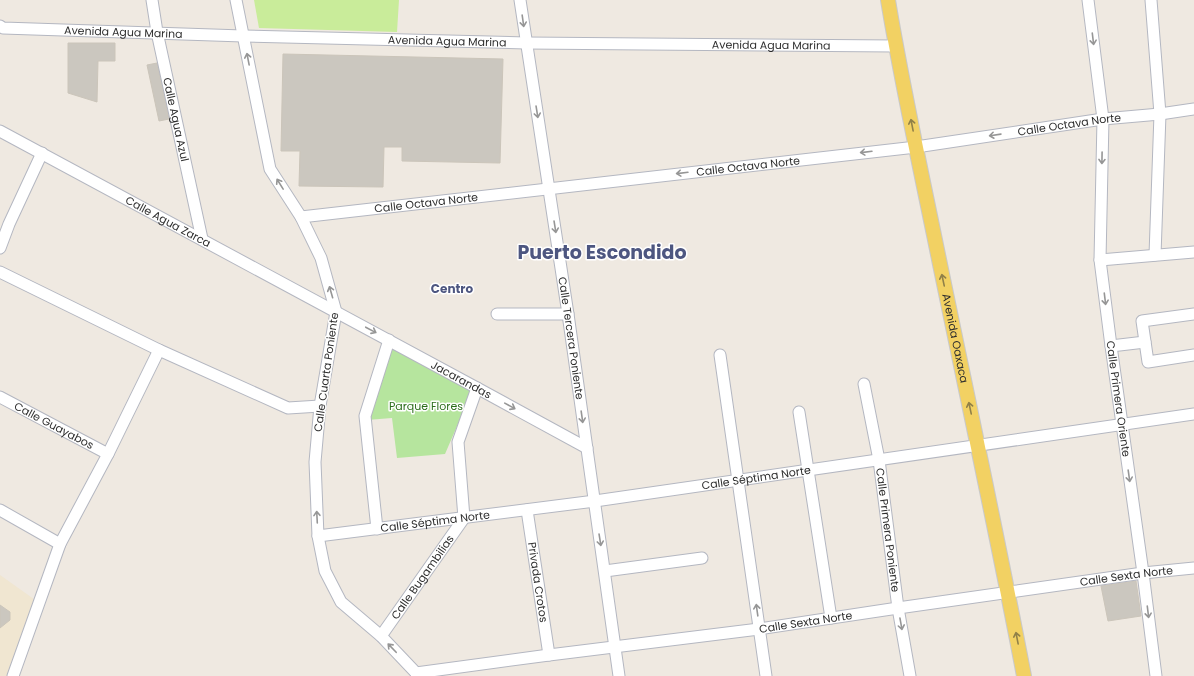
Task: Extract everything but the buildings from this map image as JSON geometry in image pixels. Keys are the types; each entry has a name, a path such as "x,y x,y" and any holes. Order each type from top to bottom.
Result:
{"main road":[{"name":"Avenida Oaxaca","path":"888,0 916,147 1024,676"}],"street":[{"name":"Calle Agua Azul","path":"152,0 157,32 202,239"},
{"name":"Calle Cuarta Poniente","path":"236,0 270,169 301,217 321,258 336,312 320,406 315,462 318,536 326,571 341,602 381,636 418,675"},
{"name":"Calle Tercera Poniente","path":"520,0 568,314 619,676"},
{"path":"1088,0 1103,119"},
{"path":"1151,0 1160,114 1155,255"},
{"name":"Avenida Agua Marina","path":"0,26 3,28 243,36 526,43 896,46"},
{"name":"Calle Octava Norte","path":"301,217 916,147 1103,119 1160,114 1194,109"},
{"name":"Calle Primera Oriente","path":"1103,119 1100,260 1156,676"},
{"name":"Calle Agua Zarca","path":"0,131 336,312"},
{"path":"0,248 8,224 42,153"},
{"path":"1100,260 1194,252"},
{"path":"0,272 159,350 288,408 320,406"},
{"name":"Jacarandas","path":"336,312 587,448"},
{"path":"497,314 568,314"},
{"path":"1194,314 1142,321 1148,362 1194,355"},
{"path":"377,529 365,416 389,340"},
{"path":"1111,346 1145,342"},
{"path":"13,676 60,544 108,454 159,350"},
{"path":"720,355 766,676"},
{"name":"Calle Primera Poniente","path":"864,384 879,460 898,608 910,676"},
{"path":"464,518 458,442 477,388"},
{"name":"Calle Guayabos","path":"0,397 108,454"},
{"path":"799,412 831,618"},
{"name":"Calle Séptima Norte","path":"318,536 595,501 1194,414"},
{"path":"0,510 60,544"},
{"name":"Privada Crotos","path":"527,510 549,655"},
{"name":"Calle Bugambilias","path":"381,636 464,518"},
{"path":"605,571 702,558"},
{"name":"Calle Sexta Norte","path":"418,675 549,655 759,629 1143,573 1194,568"}],"shaded area":[{"path":"0,575 38,602 7,676 0,676"}],"green space":[{"path":"254,0 399,0 397,32 259,28"},
{"name":"Parque Flores","path":"391,345 473,389 445,454 397,458 392,418 367,420"}],"district":[{"name":"Puerto Escondido","path":"602,252"},
{"name":"Centro","path":"452,289"}]}
